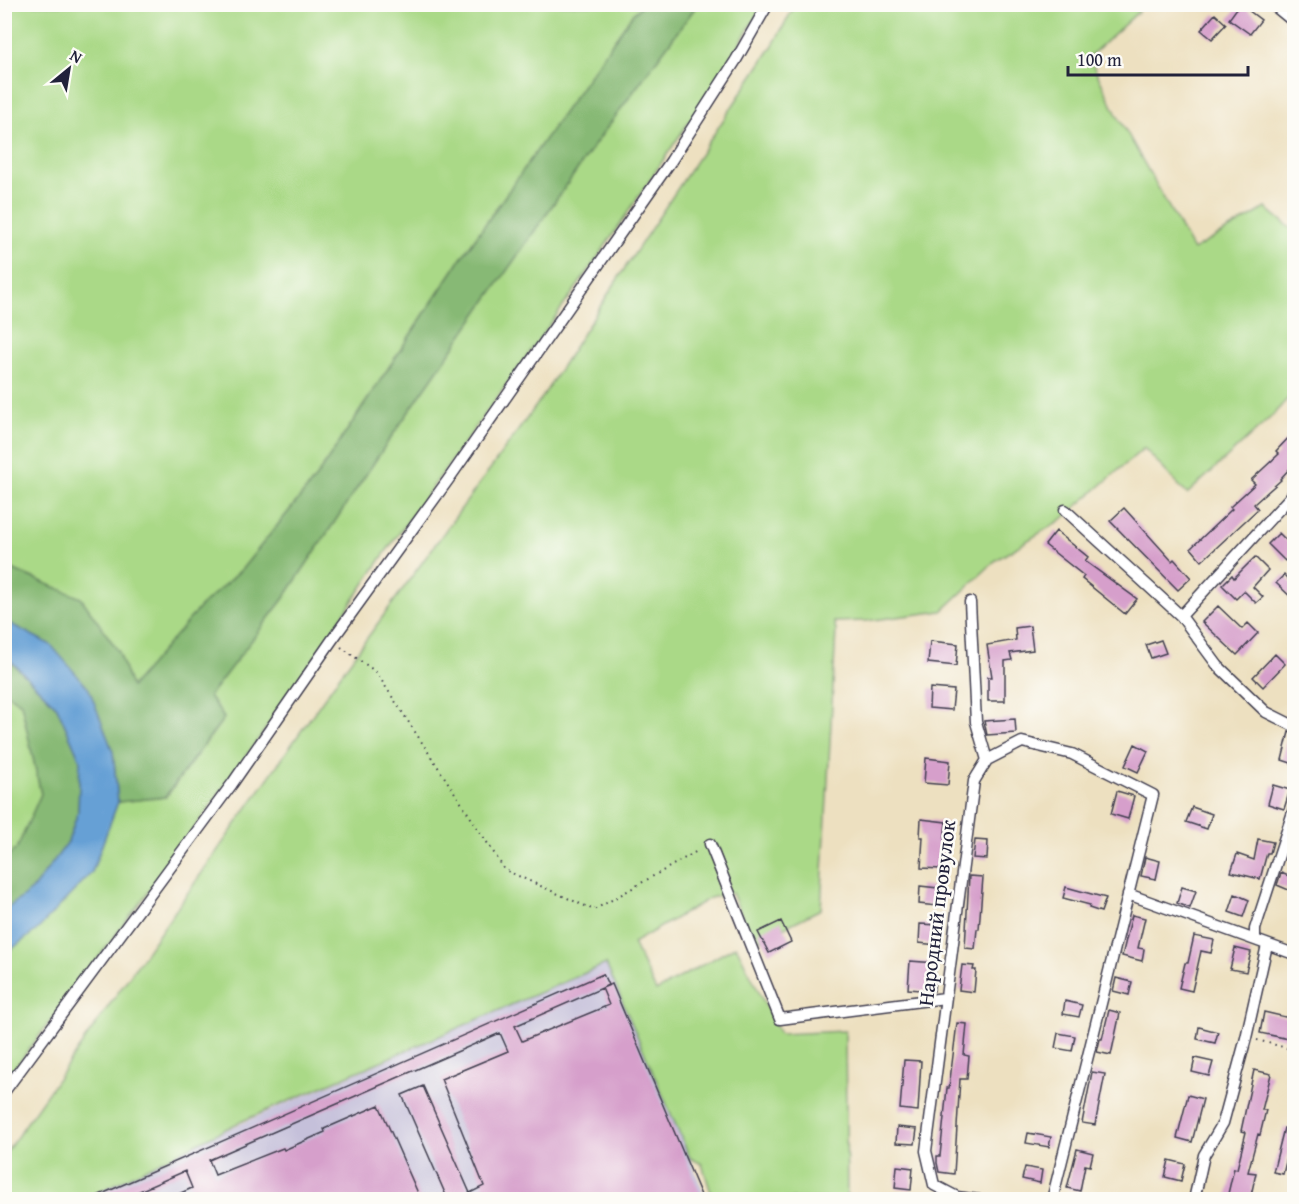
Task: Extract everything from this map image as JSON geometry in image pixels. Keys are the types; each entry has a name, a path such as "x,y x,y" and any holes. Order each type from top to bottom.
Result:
{"street":[{"path":"4,1092 232,784 454,471 671,161 736,60 768,4"},
{"path":"1272,4 1294,22"},
{"path":"1283,13 1291,4"},
{"path":"1181,616 1294,493"},
{"path":"1065,510 1181,616 1218,666 1266,712 1294,726"},
{"path":"970,602 976,722 987,760 1022,742 1072,754 1153,795 1052,1200"},
{"name":"Народний провулок","path":"979,1200 957,1197 934,1185 926,1151 974,781 987,760"},
{"path":"1255,940 1255,929 1294,809"},
{"path":"710,844 780,1019 945,998"},
{"path":"1128,894 1294,954"},
{"path":"1194,1200 1204,1155 1222,1123 1246,1038 1267,945"}],"path":[{"path":"332,640 376,672 505,870 594,910 710,844"},
{"path":"1246,1038 1294,1050"}],"shaded area":[{"path":"606,964 706,1199 66,1200"}],"green space":[{"path":"4,5 642,5 632,15 458,263 315,479 242,569 200,607 131,688 119,652 81,598 5,566"},
{"path":"642,5 697,5 595,144 387,443 284,598 209,696 224,718 165,797 118,802 113,752 51,645 5,621 4,566 81,598 119,652 131,687 200,607 242,569 315,479 458,263 632,15"},
{"path":"697,5 763,5 722,73 587,273 385,553 280,709 155,883 5,1081 5,954 38,929 92,872 118,802 166,797 224,718 209,696 284,598 387,443 595,144"},
{"path":"795,5 1142,5 1139,11 1089,57 1116,113 1193,250 1266,208 1294,231 1294,392 1270,418 1187,494 1144,448 1061,520 996,560 942,611 866,621 834,622 836,630 821,909 753,943 732,893 710,898 633,943 656,991 736,946 780,1034 845,1031 847,1199 713,1199 702,1164 690,1158 606,964 238,1123 85,1199 5,1200 5,1154 341,674 541,399 773,45"},
{"path":"4,655 57,707 80,760 78,812 68,842 32,890 5,910 5,859 17,848 41,794 21,703 5,692"},
{"path":"4,692 21,703 41,794 17,848 5,859"}],"water":[{"path":"5,621 51,645 89,689 113,752 118,802 92,872 38,929 5,954 5,910 32,890 68,842 78,812 80,760 57,707 5,655"}],"building":[{"path":"1240,4 1261,20 1250,34 1229,19"},
{"path":"1215,14 1226,24 1212,39 1201,30"},
{"path":"1294,432 1294,464 1281,480 1254,504 1258,509 1202,561 1191,548 1255,484 1251,480 1279,454 1276,451"},
{"path":"1124,508 1172,561 1174,559 1191,578 1178,590 1110,521"},
{"path":"1056,531 1088,557 1085,561 1137,599 1125,614 1082,579 1084,576 1045,545"},
{"path":"1279,533 1294,548 1285,561 1268,544"},
{"path":"1255,557 1268,570 1253,587 1263,597 1256,603 1244,591 1236,599 1222,585 1232,575 1234,578"},
{"path":"1284,575 1294,585 1294,600 1276,583"},
{"path":"1218,606 1242,629 1248,623 1258,633 1237,655 1202,622"},
{"path":"1030,626 1033,650 1010,653 1012,660 1005,661 1005,701 988,701 988,677 992,677 987,645 1016,640 1015,628"},
{"path":"1161,640 1166,653 1151,658 1146,645"},
{"path":"930,641 958,644 956,666 928,663"},
{"path":"1275,654 1285,664 1263,687 1253,677"},
{"path":"930,688 954,690 952,710 929,708"},
{"path":"1015,719 1016,733 987,735 984,721"},
{"path":"1289,732 1294,733 1294,764 1282,760"},
{"path":"1135,744 1148,751 1138,772 1125,766"},
{"path":"926,758 950,761 948,785 924,783"},
{"path":"1273,785 1290,790 1284,809 1268,804"},
{"path":"1117,791 1134,796 1128,819 1111,814"},
{"path":"1192,807 1212,814 1207,829 1186,822"},
{"path":"921,819 946,822 942,869 921,868 923,837 920,837"},
{"path":"1258,839 1273,842 1270,853 1267,853 1260,879 1231,872 1237,854 1254,860"},
{"path":"975,840 988,841 987,859 973,858"},
{"path":"1145,857 1160,861 1156,879 1141,876"},
{"path":"1281,873 1294,878 1291,891 1277,885"},
{"path":"969,876 983,877 975,949 965,948"},
{"path":"920,886 938,888 937,906 919,904"},
{"path":"1066,887 1106,898 1101,912 1089,908 1090,905 1063,898"},
{"path":"1182,887 1196,891 1190,908 1177,903"},
{"path":"1235,894 1249,900 1243,917 1229,912"},
{"path":"1132,915 1145,918 1138,948 1144,949 1142,961 1122,956"},
{"path":"781,921 791,942 769,953 758,932"},
{"path":"920,924 938,925 937,945 919,943"},
{"path":"1194,936 1214,940 1211,953 1201,951 1192,991 1179,988"},
{"path":"1235,948 1251,952 1246,972 1230,969"},
{"path":"910,961 936,963 934,991 908,989"},
{"path":"962,965 974,966 973,970 976,970 974,992 959,990"},
{"path":"603,974 608,985 602,988 612,984 703,1200 448,1200 402,1095 423,1086 470,1193 484,1186 441,1079 508,1051 500,1033 209,1160 215,1175 283,1148 284,1150 325,1132 324,1129 379,1105 421,1200 165,1200 192,1188 185,1171 119,1200 88,1200","holes":["602,988 609,1005 522,1041 515,1026"]},
{"path":"1116,978 1132,982 1129,995 1113,991"},
{"path":"1065,1001 1082,1005 1079,1017 1063,1014"},
{"path":"1109,1010 1120,1013 1111,1055 1097,1052"},
{"path":"1264,1012 1294,1019 1294,1040 1260,1033"},
{"path":"957,1023 967,1024 964,1055 969,1056 967,1079 960,1079 954,1174 939,1172 937,1156 940,1156"},
{"path":"1199,1027 1218,1032 1215,1043 1197,1039"},
{"path":"1058,1033 1075,1036 1072,1051 1055,1048"},
{"path":"1195,1058 1213,1062 1209,1076 1192,1072"},
{"path":"904,1060 921,1061 918,1111 900,1109"},
{"path":"1254,1070 1271,1074 1262,1110 1266,1110 1248,1172 1256,1173 1250,1200 1233,1200 1227,1198 1246,1132 1241,1131"},
{"path":"1092,1072 1105,1074 1095,1125 1082,1123"},
{"path":"1188,1095 1203,1099 1192,1142 1177,1138"},
{"path":"897,1127 917,1129 915,1144 896,1143"},
{"path":"1284,1128 1294,1130 1283,1174 1273,1172"},
{"path":"1028,1133 1051,1137 1049,1147 1026,1143"},
{"path":"1077,1149 1093,1153 1090,1166 1085,1165 1080,1191 1067,1188"},
{"path":"1169,1160 1185,1164 1181,1181 1165,1177"},
{"path":"897,1166 913,1168 911,1190 895,1188"},
{"path":"1025,1167 1042,1170 1040,1183 1022,1179"}]}
